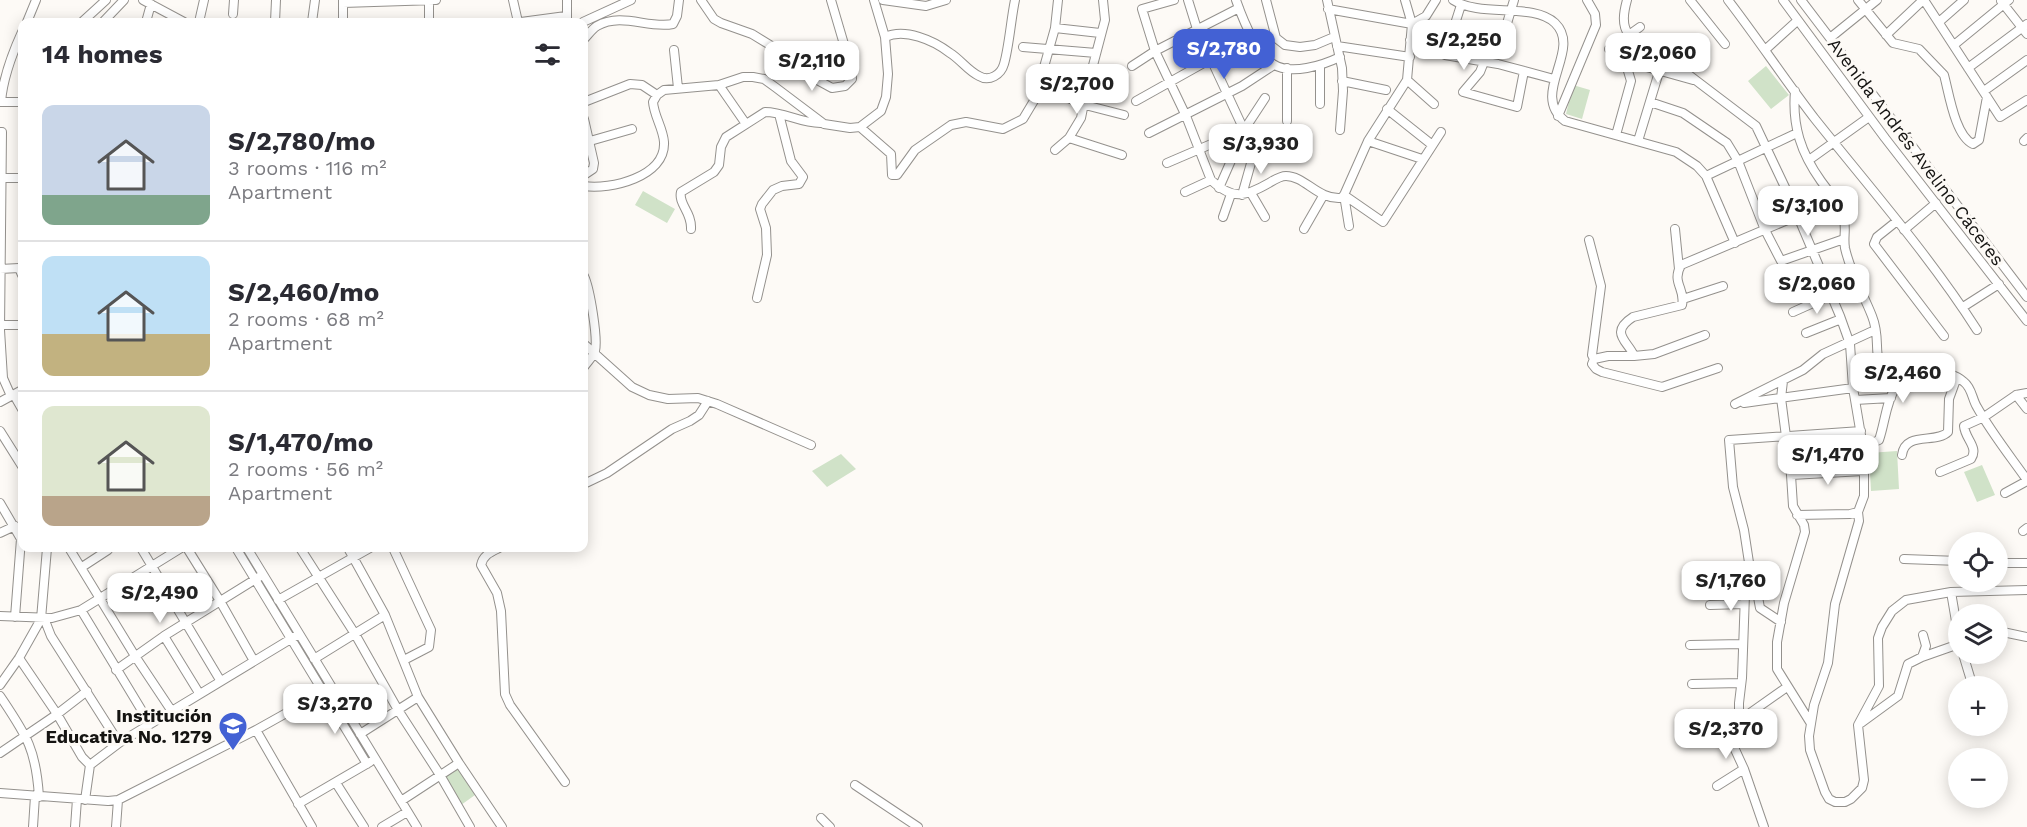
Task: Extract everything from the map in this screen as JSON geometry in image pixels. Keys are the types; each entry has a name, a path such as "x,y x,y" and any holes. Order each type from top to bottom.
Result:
{"street":[{"path":"29,18 36,0"},
{"path":"86,18 106,0"},
{"path":"108,18 124,0"},
{"path":"142,0 177,18"},
{"path":"200,18 204,0"},
{"path":"233,14 234,0"},
{"path":"275,18 276,0"},
{"path":"313,18 315,0"},
{"path":"429,0 429,18"},
{"path":"343,18 343,2 436,0"},
{"path":"513,0 519,18"},
{"path":"567,0 567,18"},
{"path":"588,20 631,0"},
{"path":"588,35 596,26 611,21 634,21 663,26 673,24 677,16 679,0"},
{"path":"701,0 714,19 752,34 796,61 810,76 832,88 845,86 852,79 851,68 831,0"},
{"path":"690,229 689,211 679,196 681,192 714,172 719,165 723,141 765,112 811,124 822,123 850,129 860,127 881,111 886,97 888,74 885,37 874,0"},
{"path":"883,0 926,6 946,0"},
{"path":"885,37 893,34 908,34 924,40 949,51 980,77 991,78 998,75 1004,65 1015,0"},
{"path":"860,127 891,154 892,175 897,176 915,150 951,125 966,122 1003,129 1023,119 1033,105 1039,86 1055,28 1058,0"},
{"path":"1055,150 1069,138 1081,118 1085,105 1086,88 1105,20 1103,0"},
{"path":"1174,0 1142,9 1155,51 1186,116 1211,180 1219,188 1231,194 1242,195 1251,194 1281,176 1289,176 1323,196 1334,199 1344,195 1368,141 1407,80 1412,24 1406,0"},
{"path":"1188,0 1197,29 1244,130"},
{"path":"1266,0 1276,38 1286,45 1300,47 1315,45 1334,37"},
{"path":"1327,0 1340,57 1342,81 1340,130"},
{"path":"1328,9 1412,24 1426,16 1436,0"},
{"path":"1453,0 1461,5 1547,16 1563,32 1565,42 1554,80 1554,111 1558,116 1565,121 1676,152 1697,166 1706,176 1735,243"},
{"path":"1502,40 1514,0"},
{"path":"1558,116 1596,25 1595,14 1587,0"},
{"path":"1627,0 1624,23 1629,35"},
{"path":"1690,0 1725,44"},
{"path":"1728,0 1833,141 1963,307 1977,330"},
{"name":"Avenida Andrés Avelino Cáceres","path":"1783,0 1869,117 2027,321"},
{"name":"Avenida Andrés Avelino Cáceres","path":"1801,0 2027,297"},
{"path":"1858,0 1893,43 1919,49 1944,75 1960,131 1970,144 1980,140 1985,94 2027,60"},
{"path":"1830,38 1877,0"},
{"path":"1886,35 1923,0 2000,117 2027,100"},
{"path":"1939,22 1964,0"},
{"path":"1954,45 2004,1 2025,28 1968,68"},
{"path":"147,18 151,4"},
{"path":"1131,66 1238,4 1252,36 1261,51 1274,65 1287,68 1320,66 1340,57"},
{"path":"1445,55 1461,5"},
{"path":"1765,50 1797,21"},
{"path":"1609,49 1640,27"},
{"path":"1055,28 1100,33"},
{"path":"1136,101 1252,36"},
{"path":"1410,40 1445,55 1524,71 1554,80"},
{"path":"18,42 2,84 0,102 18,102"},
{"path":"1625,61 1648,44 1756,126 1812,249 1849,341 1853,388 1863,447 1864,496 1835,604 1828,663 1810,722 1809,736 1810,750 1829,799 1835,802 1845,802 1862,788 1864,780 1858,725 1879,686 1878,638 1892,611 1906,600 1951,592 1953,604"},
{"path":"1337,46 1410,57"},
{"path":"1023,47 1096,53"},
{"path":"674,50 678,88"},
{"path":"0,57 11,59"},
{"path":"1616,135 1631,81 1625,61"},
{"path":"1625,61 1698,82"},
{"path":"1484,62 1480,72 1463,92 1517,107 1524,71"},
{"path":"1149,133 1186,116 1274,65"},
{"path":"1320,66 1320,104"},
{"path":"1287,68 1287,121"},
{"path":"1638,141 1659,72"},
{"path":"588,186 624,184 656,165 663,154 664,142 660,124 653,109 653,102 664,90 719,85 743,77 764,79 822,123"},
{"path":"1407,80 1434,104"},
{"path":"1342,81 1386,90"},
{"path":"588,100 630,84 642,84 657,95"},
{"path":"719,85 746,124"},
{"path":"1039,86 1085,105 1124,115"},
{"path":"1795,91 1794,105 1798,140 1843,214 1846,228 1844,246 1854,279 1873,318 1877,358 1884,375 1896,387"},
{"path":"1167,163 1244,130 1265,98"},
{"path":"1650,102 1683,113 1727,143 1738,161 1781,261 1845,239"},
{"path":"1387,109 1431,144"},
{"path":"757,298 767,255 766,228 760,209 773,190 782,186 800,184 803,180 802,173 791,161 779,114"},
{"path":"1809,160 1869,117"},
{"path":"590,141 632,129"},
{"path":"0,132 2,132 0,325 3,378 18,403"},
{"path":"1344,195 1383,222 1431,144 1441,132"},
{"path":"1706,176 1797,133"},
{"path":"588,134 594,163 593,169 588,172"},
{"path":"1069,138 1122,155"},
{"path":"1368,141 1422,159"},
{"path":"1219,188 1237,147"},
{"path":"1242,195 1255,149"},
{"path":"2,178 18,178"},
{"path":"1185,192 1211,180"},
{"path":"1223,218 1231,194"},
{"path":"1251,194 1265,217"},
{"path":"1344,195 1349,226"},
{"path":"1304,229 1323,196"},
{"path":"1634,356 1622,339 1627,321 1633,317 1682,305 1683,299 1676,279 1681,265 1833,199"},
{"path":"1904,230 1936,203"},
{"path":"1897,221 1877,237 1874,244 1944,336"},
{"path":"1675,230 1679,269"},
{"path":"1589,240 1601,286 1592,356 1594,359 1592,364 1596,369 1662,387 1718,368"},
{"path":"1,269 18,268"},
{"path":"1783,289 1821,272"},
{"path":"1963,307 1999,284"},
{"path":"1683,299 1723,286"},
{"path":"1792,312 1831,295"},
{"path":"588,302 594,321 595,353 588,361"},
{"path":"1806,333 1841,319"},
{"path":"0,325 18,325"},
{"path":"1853,388 1735,404 1803,370 1823,354 1875,330"},
{"path":"1594,359 1608,356 1654,354 1705,335"},
{"path":"588,347 632,387 649,395 668,399 698,398 708,401 811,445"},
{"path":"1863,447 1879,440 1891,398 1896,387 1903,380 1930,371 1942,371 1957,377 1967,385 1976,405 2027,481 2005,493"},
{"path":"1902,455 1903,450 1911,442 1943,436 1948,432 1949,399 1957,377"},
{"path":"1783,381 1781,398 1793,506 1804,525 1804,538 1784,603 1777,642 1777,669 1810,722"},
{"path":"0,402 18,393"},
{"path":"1940,472 1971,459 1974,455 1974,448 1966,435 1964,426 1984,417 2016,395 2027,393"},
{"path":"2016,395 2027,409"},
{"path":"1855,400 1891,398"},
{"path":"588,481 607,473 672,429 699,415 708,401"},
{"path":"0,431 18,460"},
{"path":"1781,622 1760,608 1756,586 1752,582 1744,530 1733,487 1729,440 1861,431"},
{"path":"1791,475 1863,471"},
{"path":"0,503 18,532"},
{"path":"1797,515 1841,516 1858,512"},
{"path":"0,533 15,526"},
{"path":"15,617 21,552"},
{"path":"0,685 42,618 47,552"},
{"path":"72,552 171,710"},
{"path":"82,567 105,552"},
{"path":"143,552 220,680"},
{"path":"0,616 58,617 81,610 174,552"},
{"path":"189,552 254,661"},
{"path":"239,552 278,600 295,636 314,659 367,764"},
{"path":"251,552 260,577 295,636 328,690 377,759 417,827"},
{"path":"302,552 355,634 398,710 470,827"},
{"path":"350,552 386,615 418,697 502,827"},
{"path":"278,600 362,552"},
{"path":"395,552 431,630 429,647 404,660"},
{"path":"492,552 482,559 481,565 497,593 501,611 505,694 510,705 565,783"},
{"path":"1904,559 1948,561"},
{"path":"2008,563 2027,563"},
{"path":"116,670 164,636 260,577"},
{"path":"1743,718 1739,712 1739,703 1744,604 1746,584 1752,582"},
{"path":"2008,590 2027,590"},
{"path":"1710,604 1744,604"},
{"path":"81,610 150,724"},
{"path":"314,659 386,615"},
{"path":"42,618 119,743"},
{"path":"2008,634 2027,637"},
{"path":"1922,657 1926,646 1923,635"},
{"path":"164,636 199,693"},
{"path":"75,827 90,765 119,743 171,710 295,636"},
{"path":"1690,645 1742,645"},
{"path":"1858,725 1899,696 1908,663 1948,648"},
{"path":"19,658 57,714 82,757 90,765"},
{"path":"1692,684 1741,683"},
{"path":"1764,827 1744,769 1727,732 1729,720 1734,717 1743,718 1787,687"},
{"path":"0,793 81,800 118,800 256,730 328,690"},
{"path":"0,753 87,691"},
{"path":"0,696 26,735 37,766 37,796 33,827"},
{"path":"360,734 418,697"},
{"path":"256,730 312,827"},
{"path":"298,804 377,759"},
{"path":"401,801 459,763"},
{"path":"1717,786 1744,769"},
{"path":"336,783 364,827"},
{"path":"855,785 918,827"},
{"path":"117,827 118,800"},
{"path":"382,827 407,812"},
{"path":"821,818 830,827"}],"green space":[{"path":"1766,66 1789,95 1771,109 1748,81"},
{"path":"1573,85 1590,90 1582,119 1566,114"},
{"path":"643,191 675,209 667,223 635,205"},
{"path":"1897,451 1899,489 1871,491 1869,453"},
{"path":"841,454 856,469 827,487 812,471"},
{"path":"1982,465 1995,495 1977,502 1964,472"},
{"path":"459,768 475,795 461,805 444,777"}],"place":[{"name":"Institución Educativa No. 1279","path":"233,752"}]}
